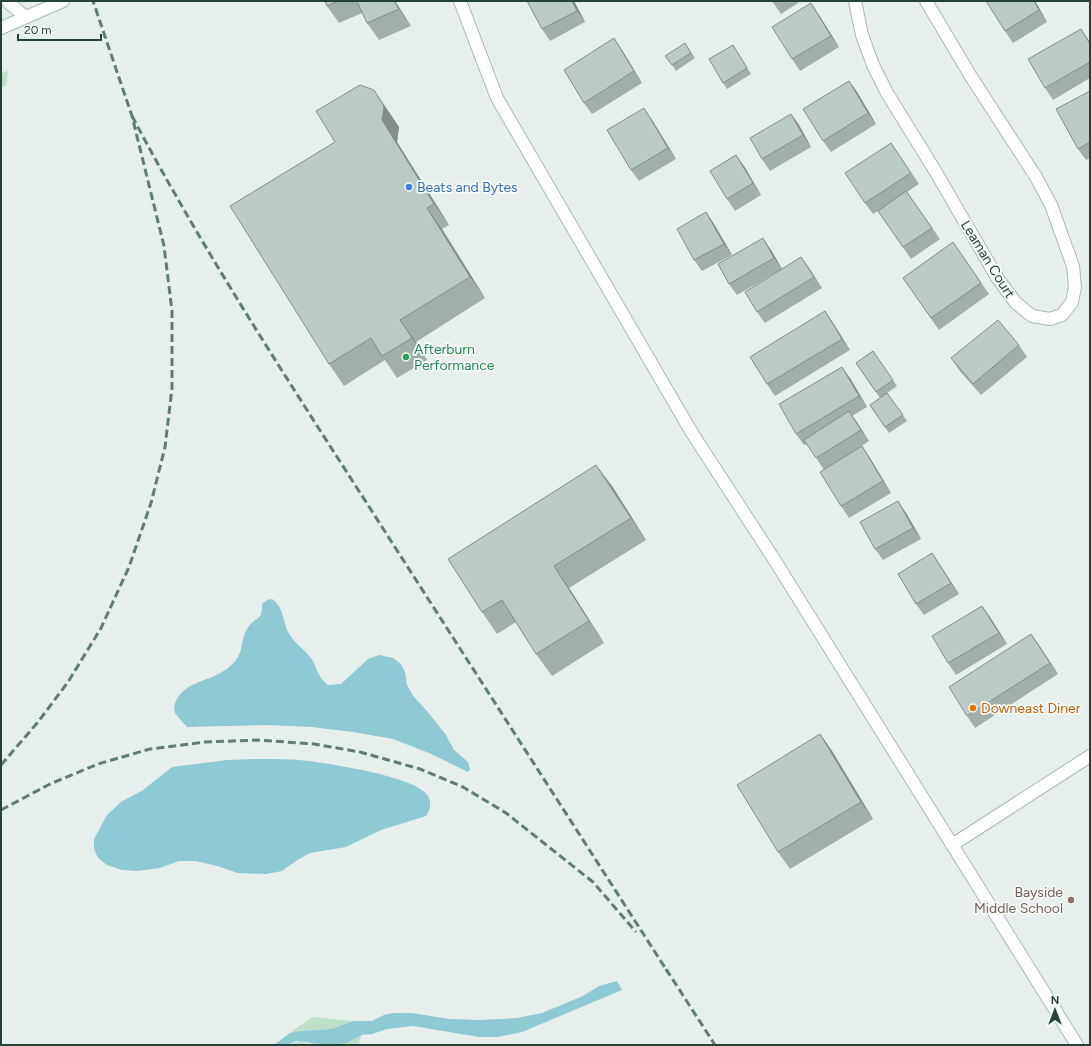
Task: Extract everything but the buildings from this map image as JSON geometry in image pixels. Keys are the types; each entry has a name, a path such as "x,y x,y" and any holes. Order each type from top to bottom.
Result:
{"main road":[{"path":"7,1 25,18"},
{"path":"1,28 63,1"},
{"path":"460,1 497,98 692,433 772,556 1077,1045"},
{"name":"Leaman Court","path":"855,1 862,35 887,93 934,169 998,279 1016,303 1032,316 1050,319 1062,315 1072,302 1075,287 1073,266 1051,205 1036,177 970,75 926,1"},
{"path":"952,844 1090,756"}],"green space":[{"path":"8,71 6,86 1,87 1,73"},
{"path":"312,1017 353,1021 331,1029 290,1033"},
{"path":"362,1035 358,1045 288,1045 298,1042 308,1044 331,1043"}],"water":[{"path":"272,599 281,611 290,635 295,642 311,657 320,677 328,685 341,684 368,659 379,655 393,658 401,664 405,672 407,685 414,697 446,735 454,750 468,762 470,769 468,772 429,753 393,739 353,732 311,727 267,725 187,727 175,713 174,708 176,701 190,686 225,670 236,660 239,656 246,630 259,618 262,610 262,604 267,600"},
{"path":"289,759 309,761 354,768 392,777 421,789 428,796 430,804 429,809 426,816 381,830 346,847 310,853 282,871 266,874 238,873 196,861 179,861 160,868 137,871 122,870 107,865 98,858 94,849 94,839 107,815 121,802 143,790 172,767 227,760"},
{"path":"617,981 622,990 522,1032 498,1037 479,1037 413,1026 387,1029 372,1034 362,1035 346,1043 325,1045 296,1041 288,1045 274,1045 290,1033 331,1029 353,1021 372,1021 384,1015 394,1013 412,1013 449,1019 480,1020 517,1018 542,1013 583,996 599,986"}],"railway":[{"path":"1,765 38,722 68,682 101,628 129,567 151,503 165,447 172,388 172,311 164,246 132,116 93,1"},
{"path":"132,116 189,218 249,319 669,974"},
{"path":"1,810 50,784 98,764 150,749 205,742 258,740 314,744 360,752 420,769 463,787 506,813 593,882 636,932"},
{"path":"666,969 715,1045"}],"place":[{"name":"Beats and Bytes","path":"409,187"},
{"name":"Afterburn Performance","path":"406,357"},
{"name":"Downeast Diner","path":"973,708"},
{"name":"Bayside Middle School","path":"1071,900"}]}
